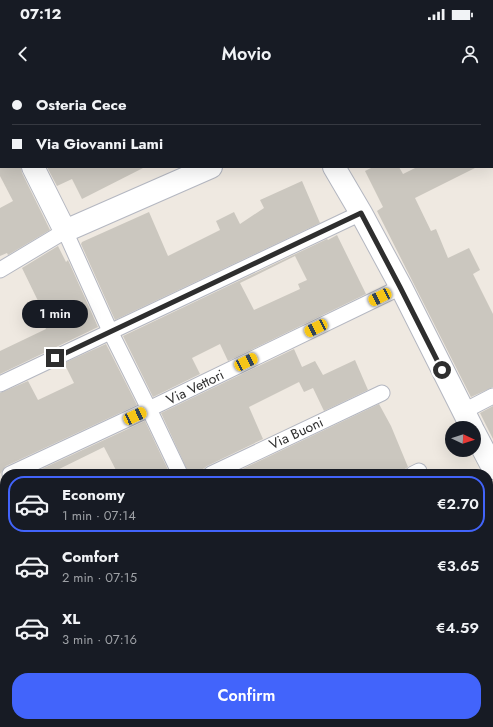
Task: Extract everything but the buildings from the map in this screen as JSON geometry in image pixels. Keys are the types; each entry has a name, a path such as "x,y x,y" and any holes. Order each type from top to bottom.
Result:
{"main road":[{"path":"34,168 65,231 209,168"},
{"path":"335,168 361,213 468,420"},
{"path":"481,445 493,468"}],"street":[{"path":"0,384 361,213"},
{"path":"0,270 65,231 110,331 178,469"},
{"name":"Via Vettori","path":"21,469 149,409 400,287"},
{"name":"Via Buoni","path":"222,469 382,393"},
{"path":"468,420 493,396"}],"route":[{"path":"55,358 361,213 442,370"}]}
